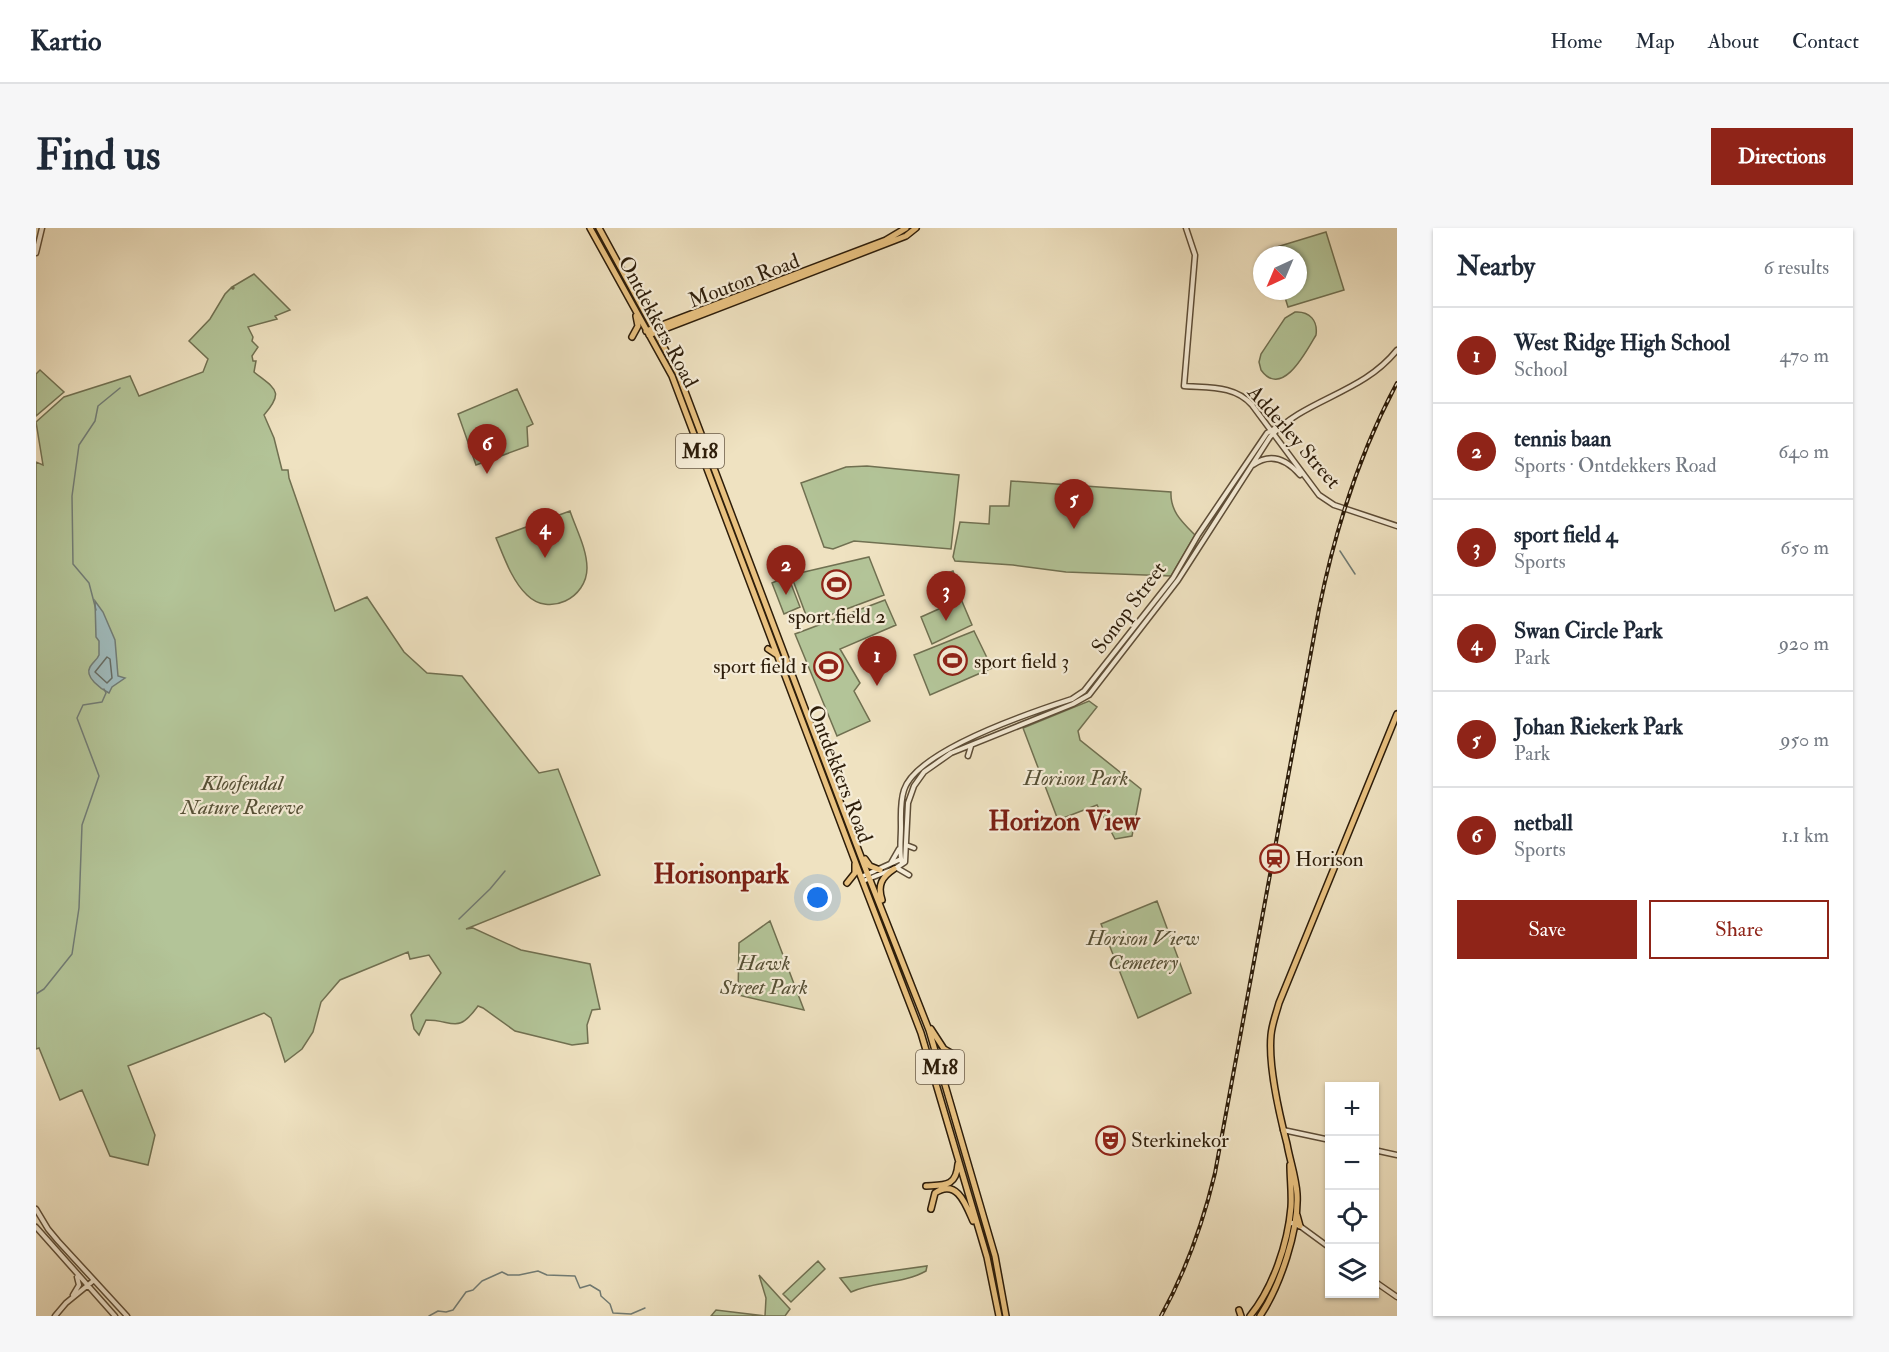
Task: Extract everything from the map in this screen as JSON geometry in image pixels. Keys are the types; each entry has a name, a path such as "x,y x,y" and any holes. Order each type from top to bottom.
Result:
{"main road":[{"name":"Ontdekkers Road","path":"590,228 676,388 921,1033 987,1257 999,1316"},
{"name":"Ontdekkers Road","path":"599,228 656,329 678,374 924,1017 995,1256 1006,1316"},
{"name":"Mouton Road","path":"647,333 886,240 906,228"},
{"name":"Mouton Road","path":"656,329 906,237 916,228"},
{"path":"629,300 638,323 632,337"},
{"path":"768,649 777,654"},
{"path":"1260,1316 1274,1291 1295,1224 1296,1213 1296,1185 1283,1130 1271,1061 1271,1033 1275,1017 1397,714"},
{"path":"858,847 869,865 880,870"},
{"path":"847,884 855,869 852,850"},
{"path":"892,935 879,887 883,877 893,868"},
{"path":"924,1017 944,1049 958,1057"},
{"path":"958,1157 957,1174 952,1181 943,1185 926,1187 948,1187 959,1193 966,1203 983,1244"},
{"path":"1250,1316 1263,1299 1295,1224 1290,1158"},
{"path":"931,1209 932,1198 938,1191 950,1189 959,1193"}],"street":[{"path":"36,253 42,228"},
{"name":"Adderley Street","path":"1186,228 1195,255 1184,386 1238,392 1248,400 1319,495 1330,503 1397,526"},
{"path":"1272,432 1292,417 1365,380 1397,350"},
{"name":"Sonop Street","path":"903,860 908,803 914,786 924,772 958,750 1073,704 1089,695 1178,580 1272,432"},
{"name":"Sonop Street","path":"903,860 902,804 904,790 909,780 930,761 957,744 1071,699 1084,691 1173,578 1218,505 1272,432"},
{"path":"1247,472 1255,463 1265,459 1284,460 1319,495"},
{"path":"957,744 964,748 965,740"},
{"path":"958,750 968,755 972,745"},
{"path":"893,868 901,840"},
{"path":"906,844 914,848"},
{"path":"862,879 893,868 903,860"},
{"path":"869,876 880,870 893,868 909,875"},
{"path":"1283,1130 1325,1139"},
{"path":"1379,1151 1397,1155"},
{"path":"36,1209 48,1229 127,1316"},
{"path":"1295,1224 1325,1245"},
{"path":"36,1227 114,1316"},
{"path":"55,1316 79,1285 76,1274"},
{"path":"69,1300 93,1281"},
{"path":"1379,1284 1397,1297"}],"green space":[{"path":"1326,232 1344,290 1288,307 1286,300 1307,300 1307,246 1280,246"},
{"name":"Kloofendal Nature Reserve","path":"254,274 290,310 275,316 277,319 248,327 253,337 252,341 258,347 252,356 253,361 256,361 254,372 275,391 274,401 264,415 274,438 282,470 288,470 335,611 367,597 404,652 427,673 462,676 539,773 558,769 600,875 466,929 473,928 521,950 590,964 600,1009 592,1010 587,1025 588,1043 572,1045 515,1031 478,1006 460,1023 426,1020 419,1035 414,1029 411,1015 441,973 429,955 410,959 408,952 340,980 321,1002 313,1032 302,1049 285,1062 271,1018 264,1013 128,1066 155,1135 148,1165 110,1156 82,1090 60,1100 39,1048 36,1049 36,462 43,465 36,422 64,397 130,376 139,396 203,372 208,359 189,341 210,319 225,294"},
{"path":"1295,312 1305,313 1312,318 1316,325 1316,335 1293,370 1277,379 1269,378 1261,370 1259,362 1261,354 1285,318"},
{"path":"40,370 64,392 36,416 36,374"},
{"path":"517,389 533,424 527,427 528,446 476,465 458,414"},
{"path":"867,466 959,475 951,549 854,541 833,549 824,547 801,483 846,467"},
{"path":"1011,481 1171,492 1175,511 1195,535 1171,576 1066,572 955,561 953,557 960,522 989,524 990,506 1009,506"},
{"path":"570,511 585,554 587,568 585,579 574,596 565,601 546,604 536,601 527,595 517,583 496,538"},
{"name":"sport field 2","path":"869,557 884,595 809,623 791,575"},
{"path":"953,571 962,594 947,599 938,577"},
{"path":"788,576 800,607 784,614 772,583"},
{"path":"961,599 972,625 932,644 921,617"},
{"name":"sport field 1","path":"885,600 896,625 840,649 860,683 854,691 870,721 837,736 795,634"},
{"name":"sport field 3","path":"974,631 992,668 930,695 914,655"},
{"name":"Horison Park","path":"1089,701 1097,707 1078,731 1080,740 1141,789 1132,836 1115,839 1097,805 1058,820 1023,728"},
{"name":"Horison View Cemetery","path":"1157,901 1191,993 1138,1018 1101,924"},
{"name":"Hawk Street Park","path":"770,921 804,1010 738,995 739,943"},
{"path":"818,1261 825,1269 791,1302 783,1294"},
{"path":"927,1266 926,1271 917,1275 851,1292 840,1278"},
{"path":"759,1275 790,1309 785,1316 765,1316 766,1298"},
{"path":"716,1310 765,1316 711,1316"}],"water":[{"path":"95,601 103,612 115,640 118,676 125,678 112,687 109,693 98,686 89,675 90,667 99,655"}],"waterway":[{"path":"96,610 89,583 73,564 72,496 79,445 95,421 98,406 120,388"},
{"path":"1340,551 1355,574"},
{"path":"36,994 44,989 72,954 79,908 82,825 99,776 77,718 83,705 102,702 106,693 104,689"},
{"path":"459,919 505,871"},
{"path":"429,1316 438,1311 453,1310 466,1292 473,1290 482,1281 502,1272 508,1275 519,1275 538,1271 547,1275 575,1276 580,1288 590,1285 600,1291 601,1296 610,1304 613,1313 631,1314 645,1308"}],"railway":[{"path":"1161,1316 1193,1246 1215,1173 1319,609 1333,550 1360,465 1397,383"}],"place":[{"name":"netball","path":"487,474"},
{"name":"Johan Riekerk Park","path":"1074,529"},
{"name":"Swan Circle Park","path":"545,558"},
{"name":"sport field 2","path":"837,585"},
{"name":"tennis baan","path":"786,595"},
{"name":"sport field 4","path":"946,621"},
{"name":"sport field 3","path":"953,661"},
{"name":"sport field 1","path":"829,666"},
{"name":"West Ridge High School","path":"877,686"},
{"name":"Horison","path":"1274,859"},
{"name":"Sterkinekor","path":"1110,1140"}],"district":[{"name":"Horizon View","path":"1064,821"},
{"name":"Horisonpark","path":"721,874"}]}
